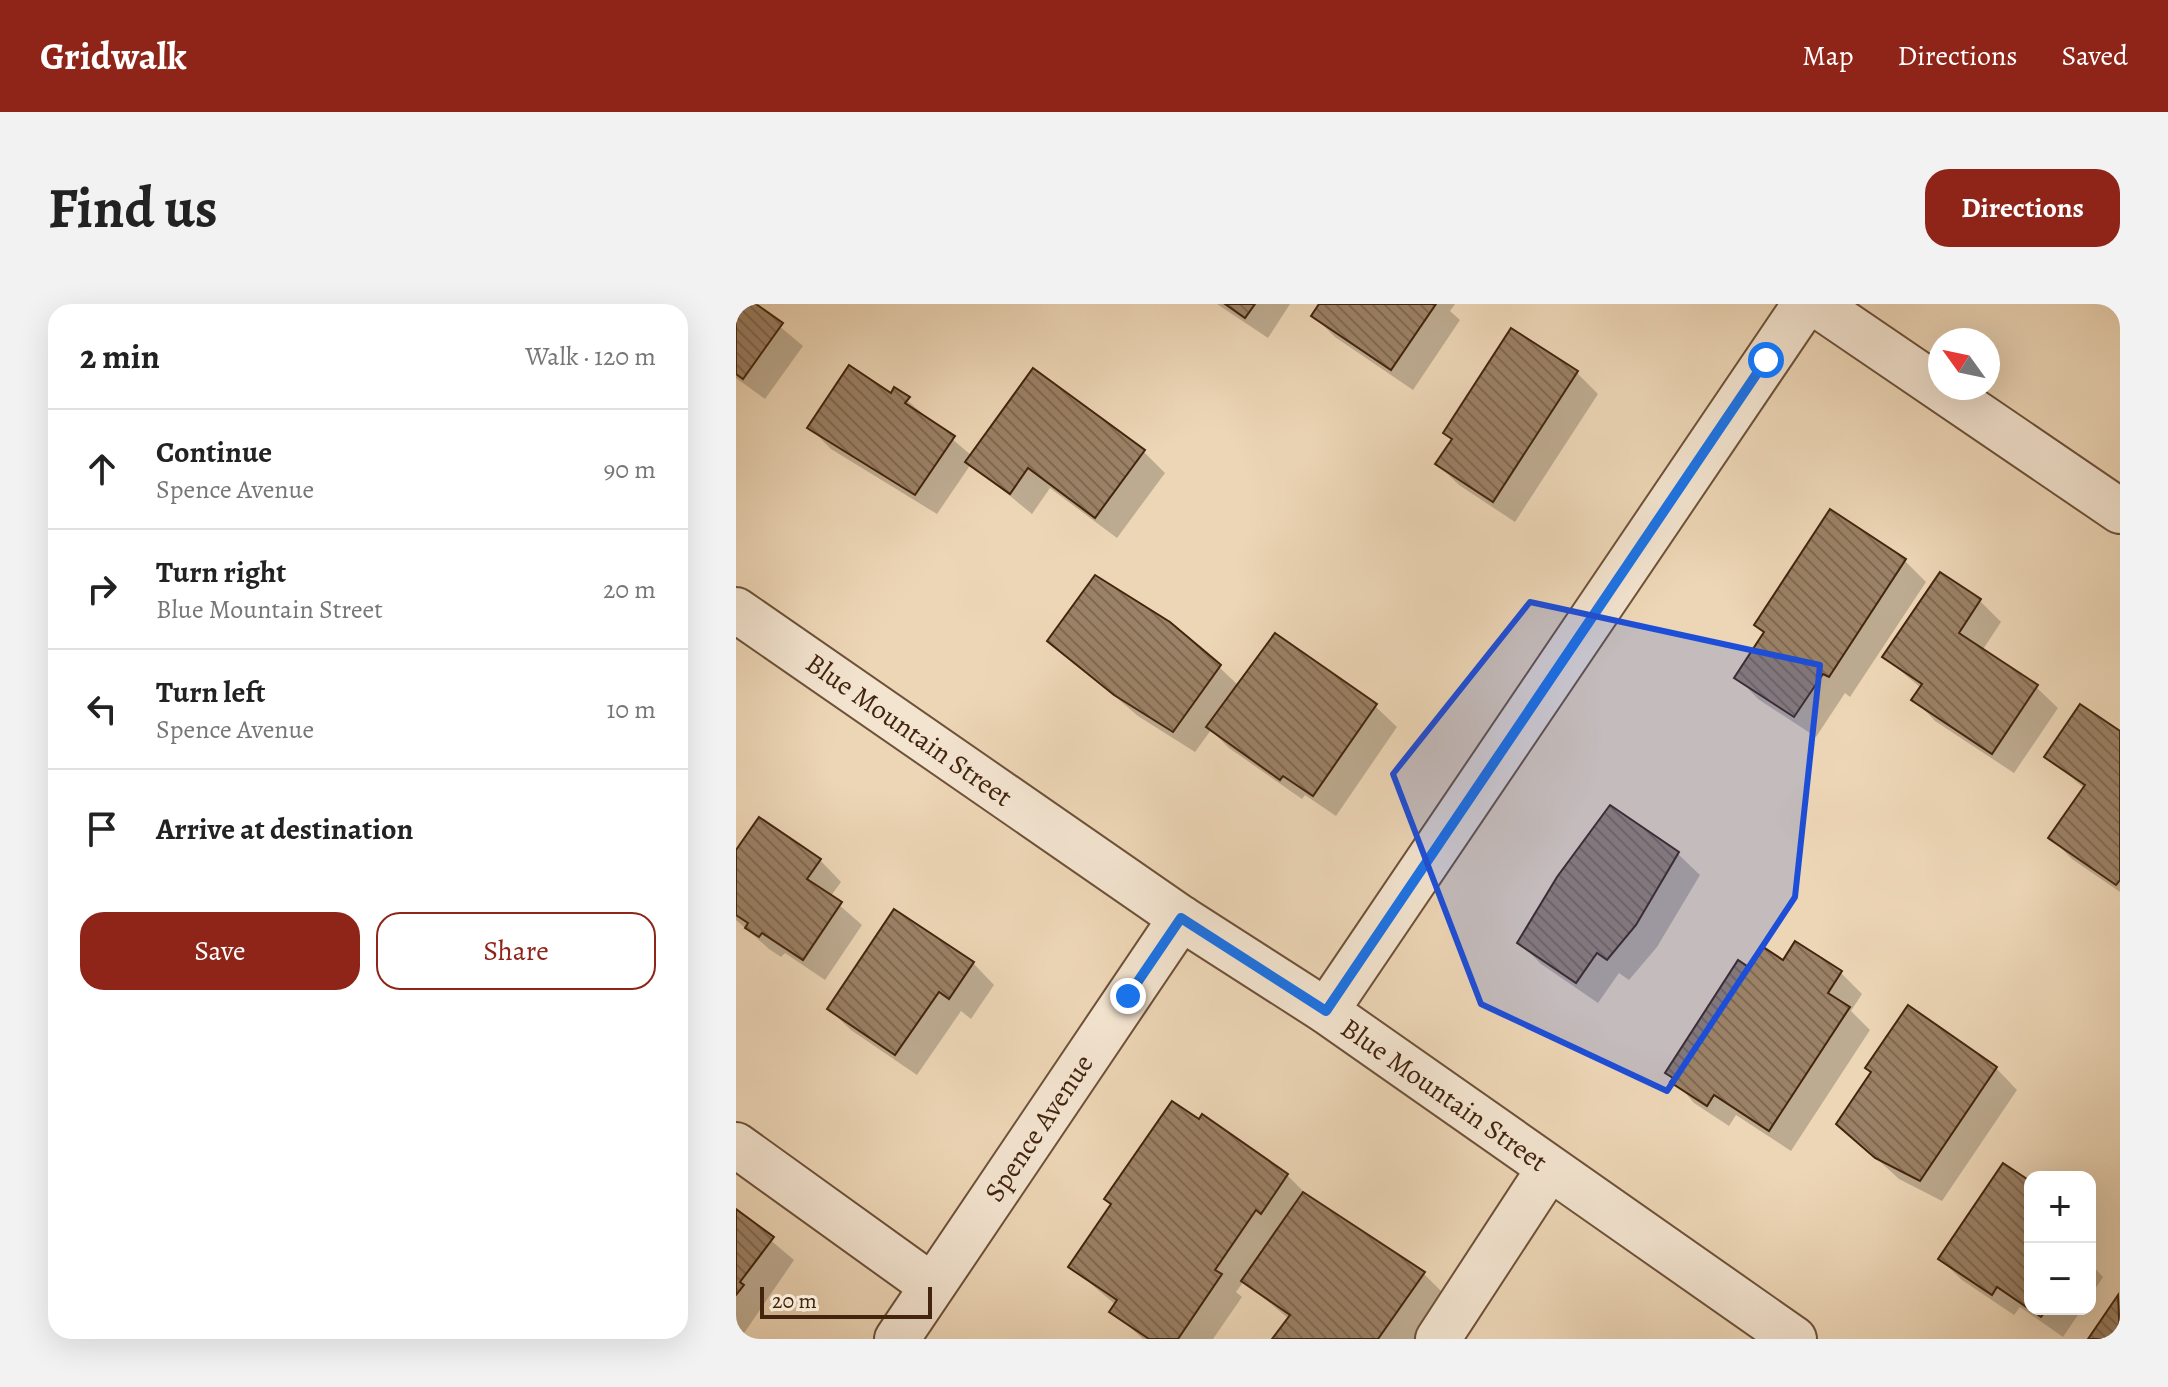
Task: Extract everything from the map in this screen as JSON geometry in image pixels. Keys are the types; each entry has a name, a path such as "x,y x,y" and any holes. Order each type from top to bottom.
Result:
{"street":[{"path":"1326,1011 1805,304"},
{"path":"1816,304 2120,511"},
{"name":"Blue Mountain Street","path":"736,610 1181,918 1326,1011 1794,1339"},
{"name":"Spence Avenue","path":"897,1339 1181,918"},
{"path":"736,1145 932,1286"},
{"path":"1438,1339 1549,1169"}],"highlighted area":[{"path":"1530,602 1820,665 1795,897 1667,1091 1481,1004 1393,774"}],"building":[{"path":"736,304 756,304 783,323 743,379 736,374"},
{"path":"1225,304 1255,304 1245,318"},
{"path":"1319,304 1436,304 1391,370 1311,316"},
{"path":"1511,328 1578,371 1493,502 1435,464 1452,439 1443,433"},
{"path":"849,365 891,393 894,387 910,397 905,403 955,436 915,495 807,428"},
{"path":"1033,368 1145,450 1095,518 1028,468 1010,494 965,462"},
{"path":"1830,509 1906,559 1829,677 1823,674 1794,717 1734,678 1764,632 1754,625"},
{"path":"1940,572 1981,599 1959,633 2038,685 1992,754 1911,700 1922,684 1882,657"},
{"path":"1095,575 1170,622 1221,665 1173,732 1114,695 1047,641"},
{"path":"1275,633 1377,704 1313,796 1283,776 1280,780 1206,727"},
{"path":"2080,704 2120,731 2120,880 2116,885 2048,838 2085,785 2044,757"},
{"path":"1610,805 1679,852 1636,925 1607,960 1597,953 1576,983 1517,943 1557,877"},
{"path":"759,817 821,859 807,879 842,902 803,960 762,933 759,937 745,928 748,923 736,915 736,850"},
{"path":"894,909 974,962 949,999 939,992 895,1055 827,1009"},
{"path":"1795,941 1842,971 1828,993 1850,1007 1769,1131 1714,1095 1707,1106 1670,1082 1673,1078 1665,1073 1738,960 1750,968 1763,947 1783,960"},
{"path":"1908,1005 1997,1067 1920,1181 1875,1158 1836,1124 1871,1072 1865,1068"},
{"path":"1172,1101 1199,1119 1202,1114 1288,1174 1261,1214 1256,1210 1215,1270 1222,1274 1178,1339 1149,1339 1109,1312 1117,1300 1068,1267 1111,1204 1104,1199"},
{"path":"2003,1163 2024,1177 2024,1305 1997,1287 1992,1295 1938,1259"},
{"path":"1303,1192 1425,1272 1378,1339 1272,1339 1290,1315 1241,1281"},
{"path":"736,1209 774,1237 740,1282 744,1285 736,1295"},
{"path":"2118,1295 2120,1339 2088,1339"}],"route":[{"path":"1128,996 1181,918 1326,1011 1766,360"}]}
